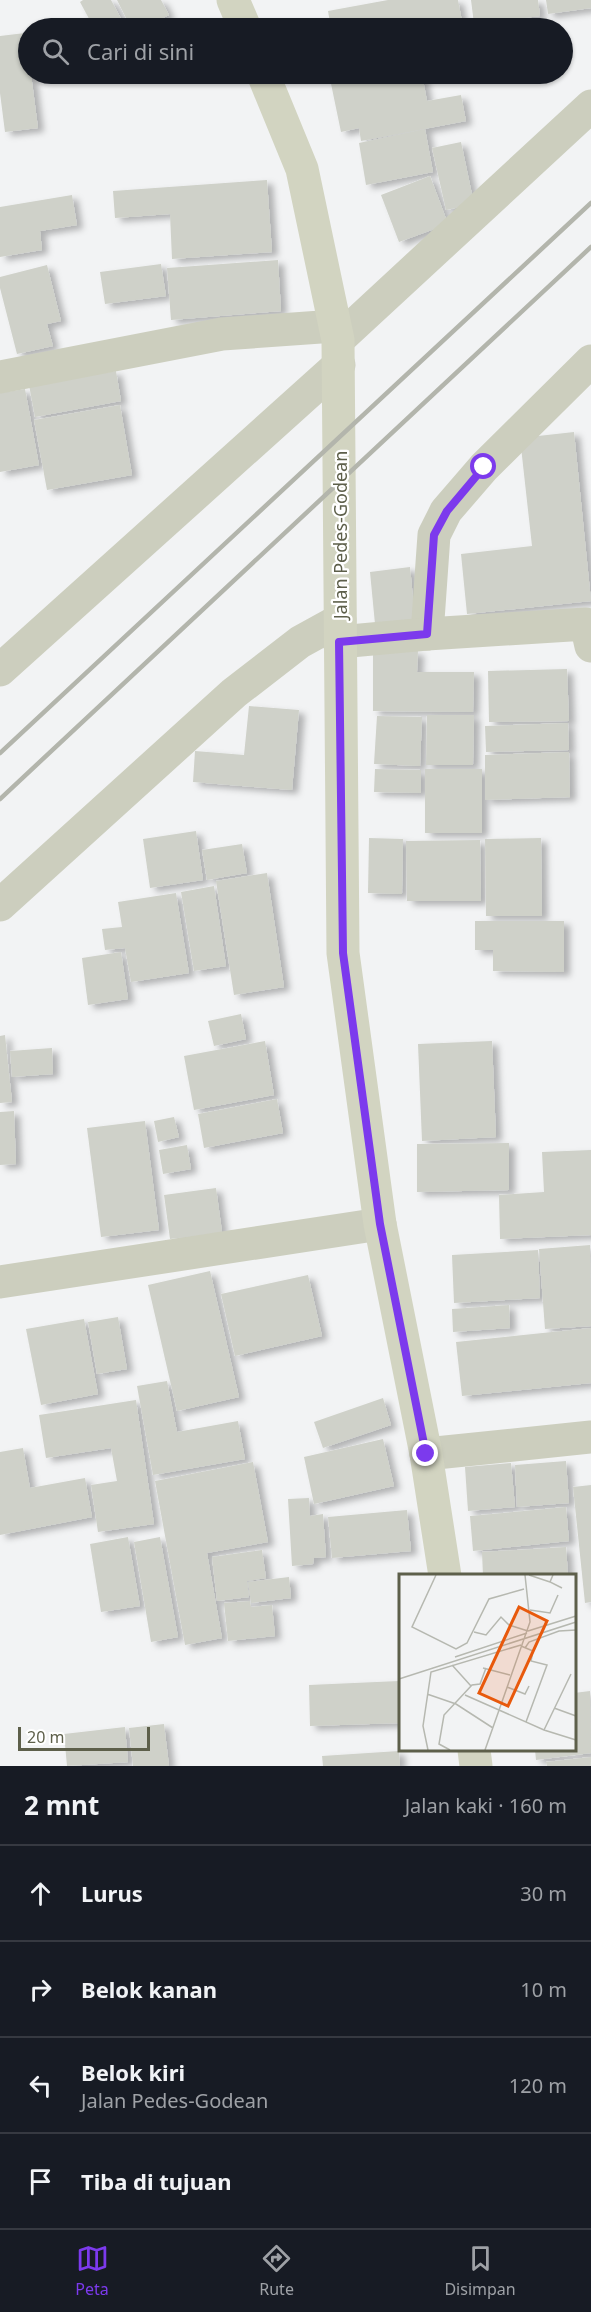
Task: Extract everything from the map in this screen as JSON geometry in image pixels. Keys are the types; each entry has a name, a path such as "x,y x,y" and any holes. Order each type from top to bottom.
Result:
{"street":[{"path":"233,0 241,18"},
{"name":"Jalan Pedes-Godean","path":"267,84 302,169 337,344 343,953 380,1224 426,1454 446,1574"},
{"path":"0,670 337,344 591,106"},
{"path":"0,377 222,334 337,344"},
{"path":"427,634 434,535 447,511 484,467 591,361"},
{"path":"0,905 234,693 300,642 340,631 427,634 589,631"},
{"path":"0,1282 380,1224"},
{"path":"426,1454 591,1437"},
{"path":"474,1751 476,1766"}],"building":[{"path":"83,0 111,0 121,18 89,18 80,2"},
{"path":"117,0 161,0 169,15 163,18 126,18"},
{"path":"388,0 458,0 461,18 329,18 328,11"},
{"path":"471,0 538,0 540,16 473,18"},
{"path":"546,0 591,0 591,8 548,14"},
{"path":"18,34 18,84 32,84 38,128 5,132 0,93 0,36"},
{"path":"331,84 424,84 427,101 461,95 466,121 361,141 359,128 341,132"},
{"path":"425,129 433,172 366,185 359,143"},
{"path":"461,142 474,204 446,210 432,148"},
{"path":"430,176 448,224 399,242 381,195"},
{"path":"267,180 272,252 172,259 170,214 115,218 113,191"},
{"path":"72,195 77,225 40,231 42,250 0,257 0,207"},
{"path":"278,260 281,311 171,320 167,268"},
{"path":"161,264 166,296 105,304 100,272"},
{"path":"47,265 61,321 47,324 53,346 17,354 0,288 0,277"},
{"path":"116,371 121,401 35,417 29,385"},
{"path":"25,389 39,465 0,472 0,393"},
{"path":"120,405 132,475 47,490 34,420"},
{"path":"574,432 591,601 467,614 461,554 532,546 520,438"},
{"path":"410,567 415,620 375,624 370,572"},
{"path":"373,651 418,651 417,672 474,672 473,712 373,711"},
{"path":"567,669 569,721 489,722 488,671"},
{"path":"249,706 299,710 292,790 193,782 195,751 244,755"},
{"path":"427,715 474,715 473,765 426,765"},
{"path":"377,716 422,717 420,766 374,764"},
{"path":"568,723 569,750 486,752 485,726"},
{"path":"569,752 570,797 485,800 485,755"},
{"path":"375,769 421,770 421,793 374,792"},
{"path":"425,769 482,769 482,833 425,833"},
{"path":"196,831 203,880 150,888 143,839"},
{"path":"369,838 403,839 402,894 368,893"},
{"path":"541,838 542,916 486,916 485,839"},
{"path":"480,840 481,901 407,901 406,841"},
{"path":"242,844 247,873 207,880 202,850"},
{"path":"267,873 284,987 234,995 216,881"},
{"path":"214,886 226,966 194,971 181,892"},
{"path":"176,893 189,973 131,982 125,948 105,950 102,929 122,927 118,902"},
{"path":"475,921 564,921 564,972 493,971 493,950 475,950"},
{"path":"121,952 128,999 88,1005 82,958"},
{"path":"241,1014 246,1039 214,1046 208,1021"},
{"path":"5,1035 12,1102 0,1103 0,1036"},
{"path":"265,1041 274,1095 194,1110 184,1056"},
{"path":"492,1041 496,1137 422,1141 418,1044"},
{"path":"52,1048 53,1074 12,1077 10,1051"},
{"path":"277,1099 283,1133 204,1148 198,1114"},
{"path":"14,1111 16,1164 0,1165 0,1112"},
{"path":"174,1117 179,1137 158,1142 154,1121"},
{"path":"145,1121 159,1230 101,1237 87,1128"},
{"path":"509,1143 509,1190 417,1192 417,1144"},
{"path":"187,1145 191,1169 163,1174 159,1150"},
{"path":"591,1150 591,1235 500,1239 499,1195 544,1192 542,1152"},
{"path":"216,1188 222,1232 170,1239 164,1195"},
{"path":"590,1245 591,1326 545,1329 539,1249"},
{"path":"538,1250 540,1298 454,1303 452,1255"},
{"path":"210,1271 239,1397 177,1411 148,1285"},
{"path":"308,1275 322,1336 235,1356 221,1294"},
{"path":"509,1305 510,1328 453,1332 452,1309"},
{"path":"118,1317 127,1369 97,1374 88,1322"},
{"path":"84,1319 98,1394 41,1405 26,1329"},
{"path":"591,1328 591,1383 462,1396 456,1342"},
{"path":"167,1381 177,1432 238,1421 245,1459 153,1475 137,1386"},
{"path":"383,1398 391,1425 323,1448 314,1422"},
{"path":"136,1400 154,1524 98,1532 91,1485 117,1481 111,1448 46,1458 39,1415"},
{"path":"383,1439 394,1486 314,1504 304,1457"},
{"path":"23,1448 30,1488 85,1478 92,1517 0,1535 0,1452"},
{"path":"566,1461 569,1503 517,1507 515,1465"},
{"path":"253,1462 268,1542 207,1553 222,1638 185,1645 155,1481"},
{"path":"511,1463 515,1507 468,1511 465,1467"},
{"path":"591,1485 591,1602 585,1603 573,1487"},
{"path":"309,1498 310,1516 323,1514 326,1557 314,1558 313,1564 292,1566 288,1499"},
{"path":"566,1507 569,1541 473,1551 470,1516"},
{"path":"407,1510 411,1551 332,1558 328,1517"},
{"path":"128,1537 140,1606 101,1612 90,1544"},
{"path":"160,1537 178,1637 151,1642 134,1542"},
{"path":"566,1547 568,1574 483,1574 482,1552"},
{"path":"262,1550 266,1578 247,1581 249,1597 217,1601 212,1557"},
{"path":"289,1577 291,1598 251,1603 248,1582"},
{"path":"250,1601 251,1607 272,1605 275,1636 228,1641 224,1603"},
{"path":"399,1681 399,1723 310,1726 309,1685"},
{"path":"590,1691 591,1753 536,1760 535,1751 576,1751 576,1693"},
{"path":"164,1724 169,1766 133,1766 129,1728"},
{"path":"125,1727 128,1762 67,1766 64,1734"},
{"path":"399,1751 400,1766 323,1766 322,1756"},
{"path":"591,1757 591,1766 547,1766 546,1762"}],"railway":[{"path":"0,753 591,203"},
{"path":"0,799 591,247"}],"route":[{"path":"426,1454 380,1224 343,953 339,642 427,634 434,535 447,511 484,467"}]}
